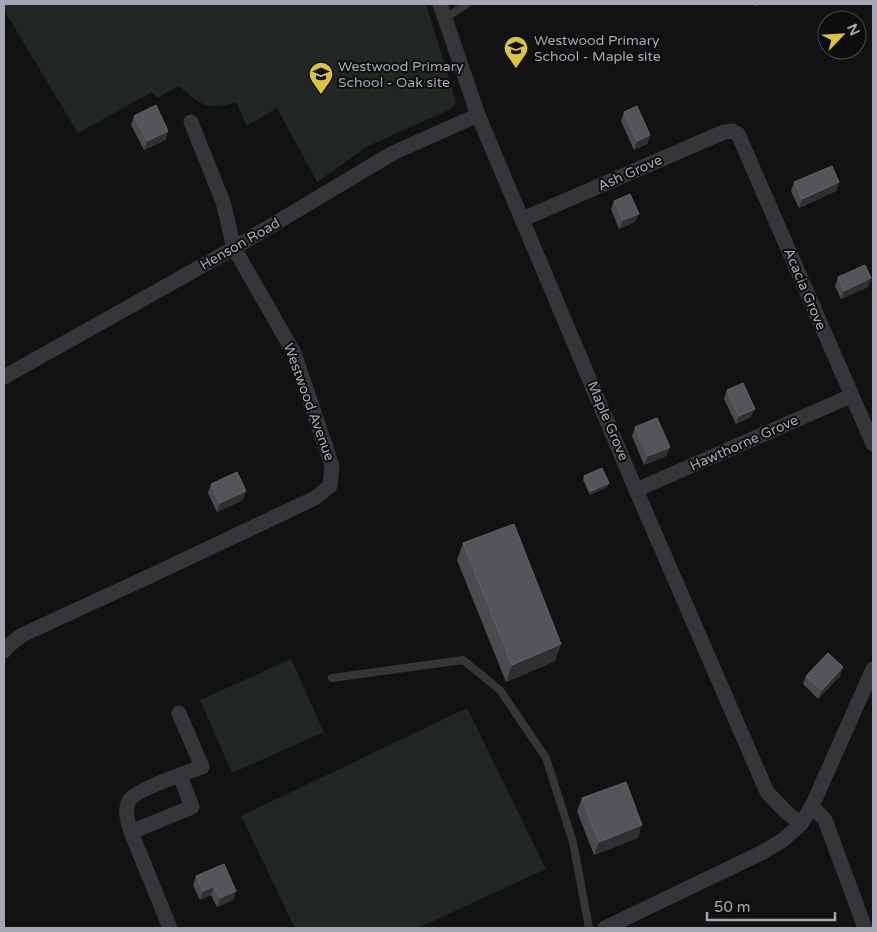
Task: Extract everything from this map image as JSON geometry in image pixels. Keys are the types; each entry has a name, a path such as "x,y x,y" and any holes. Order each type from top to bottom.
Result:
{"street":[{"name":"Maple Grove","path":"440,4 478,115 636,490 767,792 786,812 801,824"},
{"name":"Henson Road","path":"4,377 234,248 393,153 478,115"},
{"name":"Westwood Avenue","path":"5,647 22,635 315,498 330,486 332,466 294,353 234,248 223,202 191,122"},
{"name":"Ash Grove","path":"523,219 724,132 732,131 738,134"},
{"name":"Acacia Grove","path":"738,134 873,444"},
{"name":"Hawthorne Grove","path":"636,490 851,396"},
{"path":"605,928 761,853 783,840 801,824 812,806 873,669"},
{"path":"170,928 131,832 127,809 129,800 138,792 202,767 179,712"},
{"path":"131,832 192,807 180,776"},
{"path":"812,806 825,820 866,928"}],"lane":[{"path":"445,18 467,4"},
{"path":"332,678 463,660 500,690 546,758 574,842 589,928"}],"shaded area":[{"name":"Westwood Primary School - Oak site","path":"4,4 426,4 456,102 451,109 368,146 317,182 277,108 247,126 236,102 211,106 199,102 179,86 157,98 152,92 78,133 4,10"},
{"path":"291,659 324,732 232,773 200,700"},
{"path":"467,708 546,869 418,928 295,928 241,816"}],"building":[{"path":"156,105 168,131 147,141 134,116"},
{"path":"637,106 650,135 637,141 624,112"},
{"path":"832,166 839,182 802,199 794,182"},
{"path":"630,194 639,214 623,220 614,201"},
{"path":"865,265 871,278 844,291 838,277"},
{"path":"743,383 755,409 739,416 727,390"},
{"path":"657,418 670,447 648,456 635,427"},
{"path":"602,468 609,483 591,491 584,476"},
{"path":"237,472 246,491 220,503 211,484"},
{"path":"514,524 561,644 512,665 463,543"},
{"path":"828,653 843,667 822,690 806,676"},
{"path":"626,782 642,825 599,842 582,798"},
{"path":"224,864 236,891 220,898 214,886 203,891 196,876"}],"place":[{"name":"Westwood Primary School - Maple site","path":"516,69"},
{"name":"Westwood Primary School - Oak site","path":"321,95"}]}
